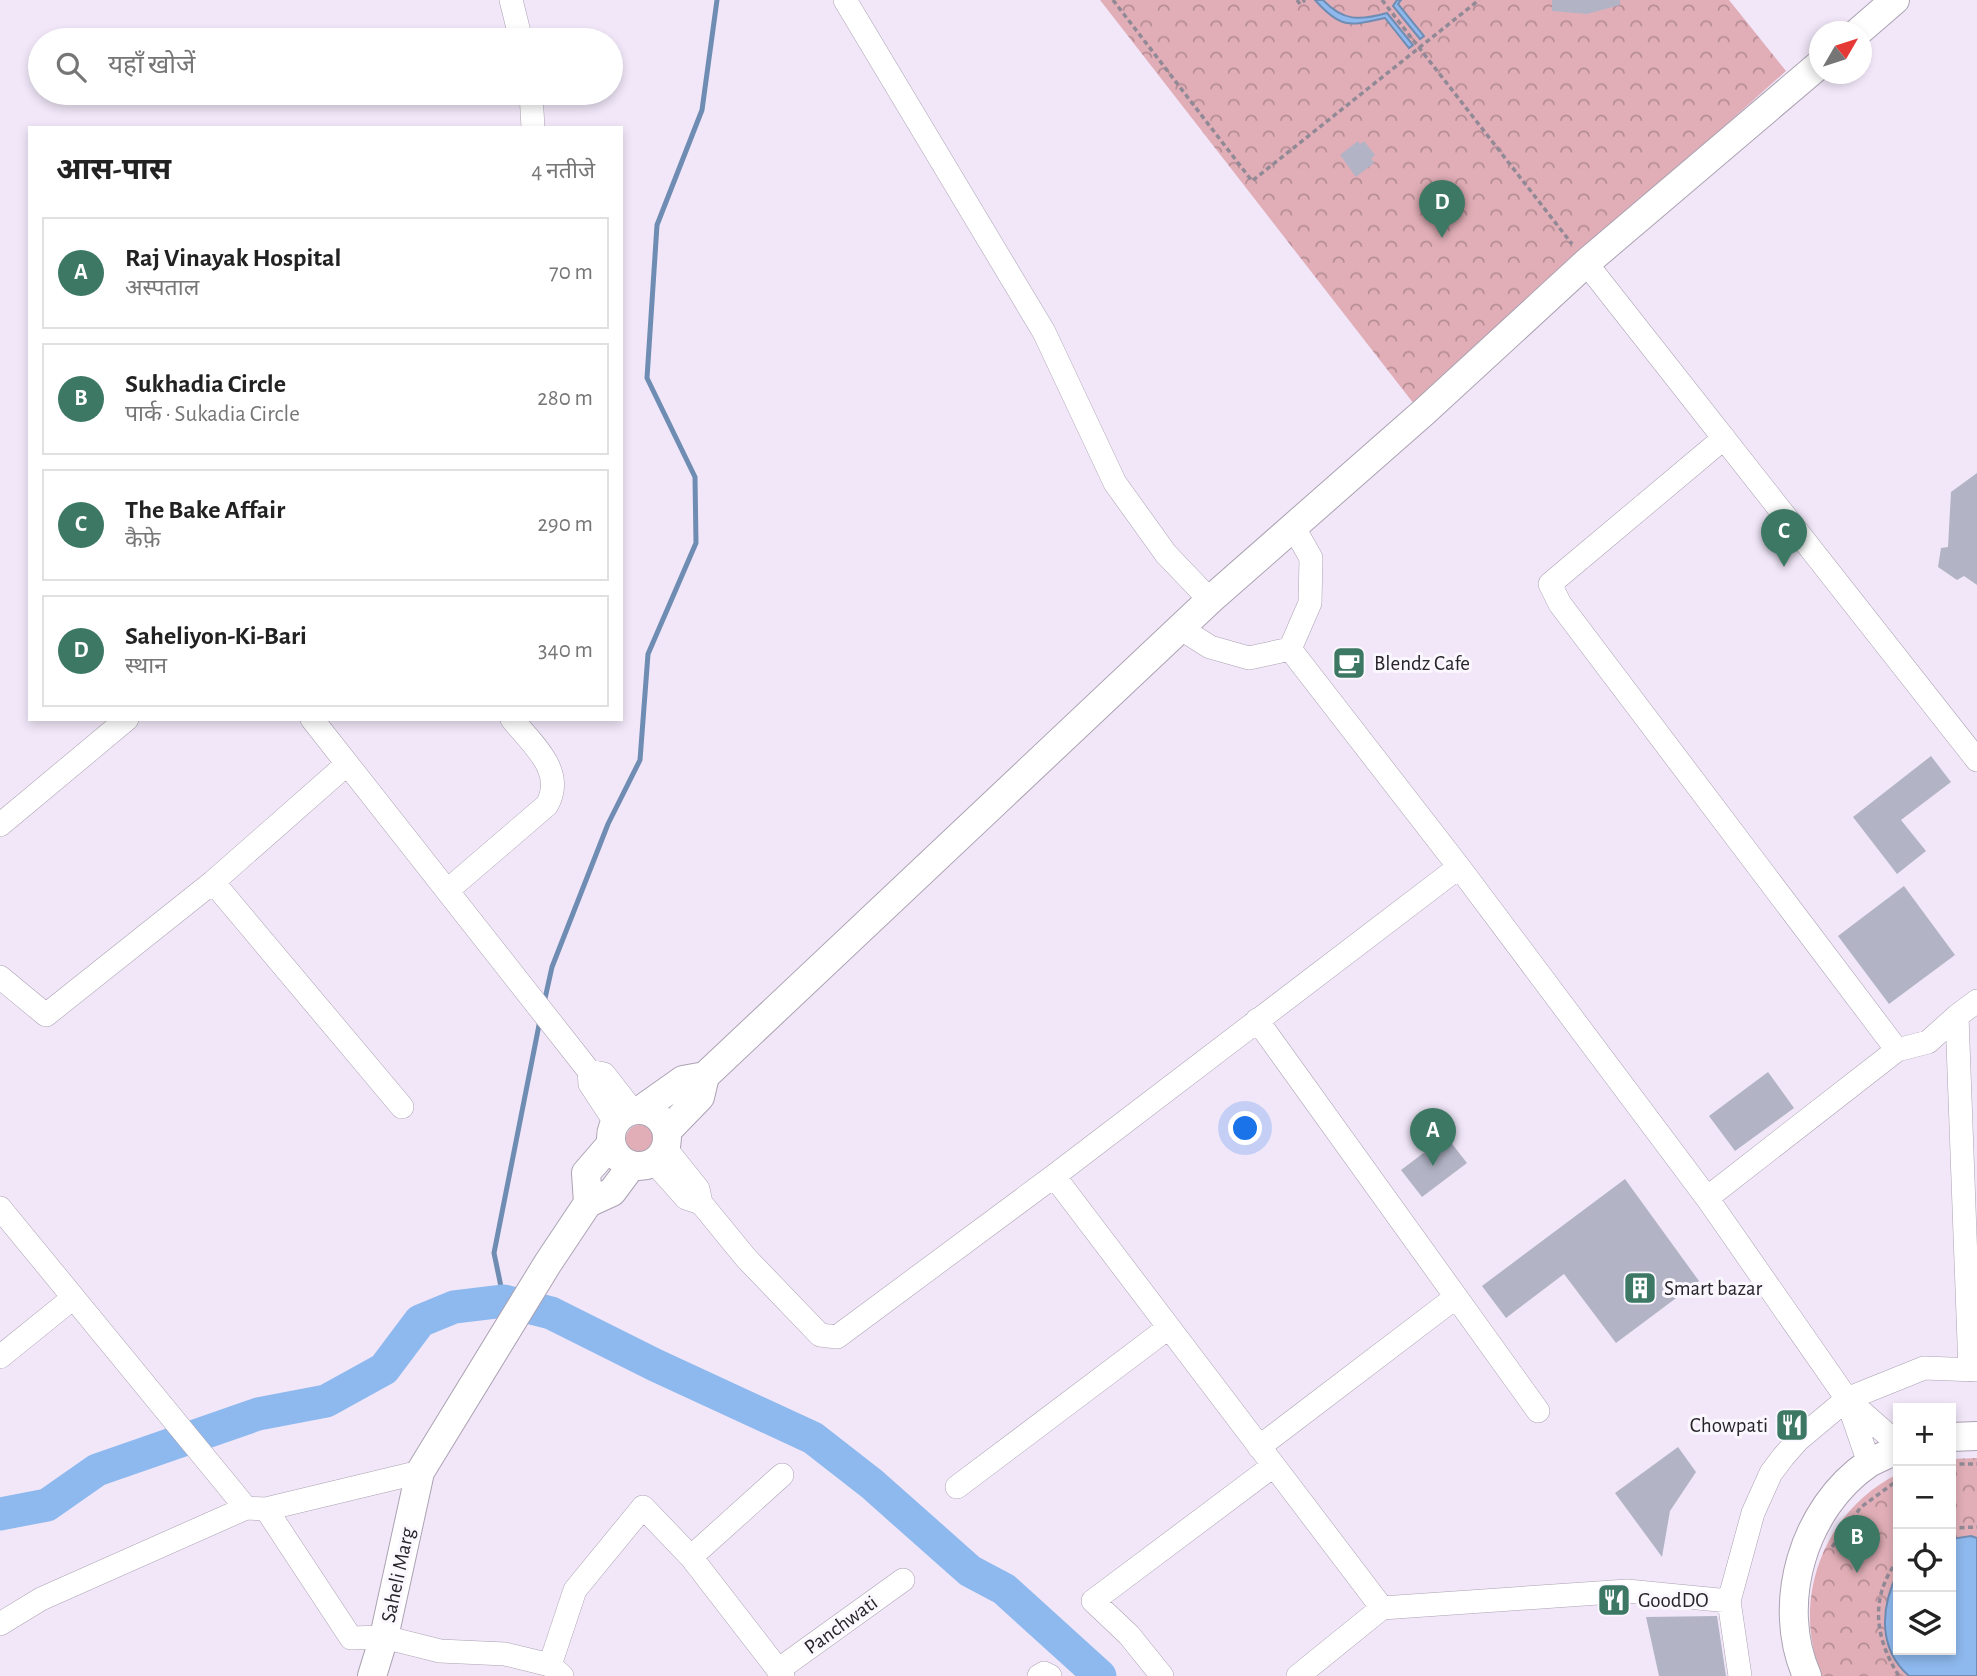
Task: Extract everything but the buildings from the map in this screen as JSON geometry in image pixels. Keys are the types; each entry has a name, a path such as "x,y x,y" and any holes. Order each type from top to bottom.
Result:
{"main road":[{"path":"1871,21 1895,0"},
{"path":"420,1472 548,1263 588,1203 611,1192 655,1152 700,1097 705,1076 1210,600 1294,528 1586,263 1809,73"},
{"path":"588,1203 586,1173 625,1121 682,1080 705,1076"},
{"path":"625,1121 658,1116 655,1152"},
{"path":"625,1121 619,1158 655,1152"},
{"path":"1956,1437 1977,1436"},
{"path":"1806,1675 1793,1616 1797,1570 1813,1527 1840,1489 1869,1464 1893,1452"},
{"name":"Saheli Marg","path":"372,1676 384,1637 420,1472"}],"street":[{"path":"511,0 518,28"},
{"path":"845,0 1044,332 1115,482 1166,554 1210,600"},
{"path":"532,105 533,126"},
{"path":"1586,263 1977,760"},
{"path":"1724,438 1550,584 1560,604 1896,1050"},
{"path":"1290,649 1310,603 1311,558 1294,528"},
{"path":"1180,628 1210,647 1249,658 1290,649"},
{"path":"1290,649 1459,867 1707,1198 1847,1399 1893,1440"},
{"path":"0,825 125,721"},
{"path":"314,721 589,1070 604,1074 625,1121"},
{"path":"449,890 547,805 553,793 554,777 546,762 514,721"},
{"path":"0,976 46,1016 213,882 347,764"},
{"path":"655,1152 698,1189 701,1203 746,1258 820,1335 837,1337 1054,1176 1459,867"},
{"path":"213,882 402,1107"},
{"path":"1707,1198 1896,1050 1928,1042 1977,1001"},
{"path":"1740,1676 1729,1601 1753,1513 1771,1474 1798,1440 1847,1399 1924,1368 1973,1370 1957,1016"},
{"path":"1257,1020 1538,1411"},
{"path":"1054,1176 1382,1608"},
{"path":"0,1208 73,1298 250,1504 351,1638 384,1637 440,1651 505,1654 556,1670"},
{"path":"1259,1447 1456,1297"},
{"path":"0,1357 73,1298"},
{"path":"957,1488 1168,1328"},
{"path":"1847,1399 1869,1464"},
{"path":"1162,1676 1129,1635 1093,1601 1273,1466"},
{"path":"0,1624 41,1598 250,1504 420,1472"},
{"path":"691,1557 782,1475"},
{"name":"Panchwati","path":"556,1670 575,1590 643,1507 691,1557 780,1673 903,1580"},
{"path":"1304,1674 1382,1608 1627,1591 1729,1601"}],"path":[{"path":"1123,0 1115,2 1252,181 1476,1"},
{"path":"1297,0 1300,4 1306,0"},
{"path":"1382,0 1586,263"},
{"path":"1956,1464 1977,1464"},
{"path":"1831,1548 1861,1507 1893,1484"},
{"path":"1956,1528 1977,1527"},
{"path":"1893,1567 1879,1598 1877,1627 1885,1654 1899,1676"}],"green space":[{"path":"1100,0 1729,0 1786,71 1414,404"},
{"path":"640,1125 650,1129 654,1139 650,1149 640,1153 630,1149 626,1139 630,1129"},
{"path":"1977,1458 1977,1676 1822,1676 1813,1647 1810,1617 1812,1588 1820,1560 1833,1534 1850,1510 1872,1490 1893,1477 1893,1655 1956,1655 1956,1459"}],"water":[{"path":"1315,0 1323,0 1338,12 1352,17 1387,13 1413,45 1409,48 1385,18 1363,23 1346,23 1332,16"},
{"path":"1397,0 1401,0 1398,4 1424,36 1420,39 1393,6"},
{"path":"1956,1538 1977,1538 1977,1676 1909,1676 1891,1653 1887,1640 1886,1612 1892,1585 1893,1583 1893,1655 1956,1655"}],"waterway":[{"path":"544,1003 552,967 608,824 640,760 648,654 696,543 695,477 647,378 657,225 702,110 717,0"},
{"path":"504,1301 494,1253 540,1020"},
{"path":"0,1514 47,1505 97,1470 258,1414 326,1401 384,1369 420,1321 454,1307 504,1301 551,1313 655,1365 813,1438 872,1484 970,1571 1004,1589 1100,1676"}],"place":[{"name":"Saheliyon-Ki-Bari","path":"1442,238"},
{"name":"The Bake Affair","path":"1784,567"},
{"name":"Blendz Cafe","path":"1349,663"},
{"name":"Raj Vinayak Hospital","path":"1433,1166"},
{"name":"Smart bazar","path":"1640,1288"},
{"name":"Chowpati","path":"1792,1425"},
{"name":"Sukhadia Circle","path":"1857,1573"},
{"name":"GoodDO","path":"1614,1600"}]}
